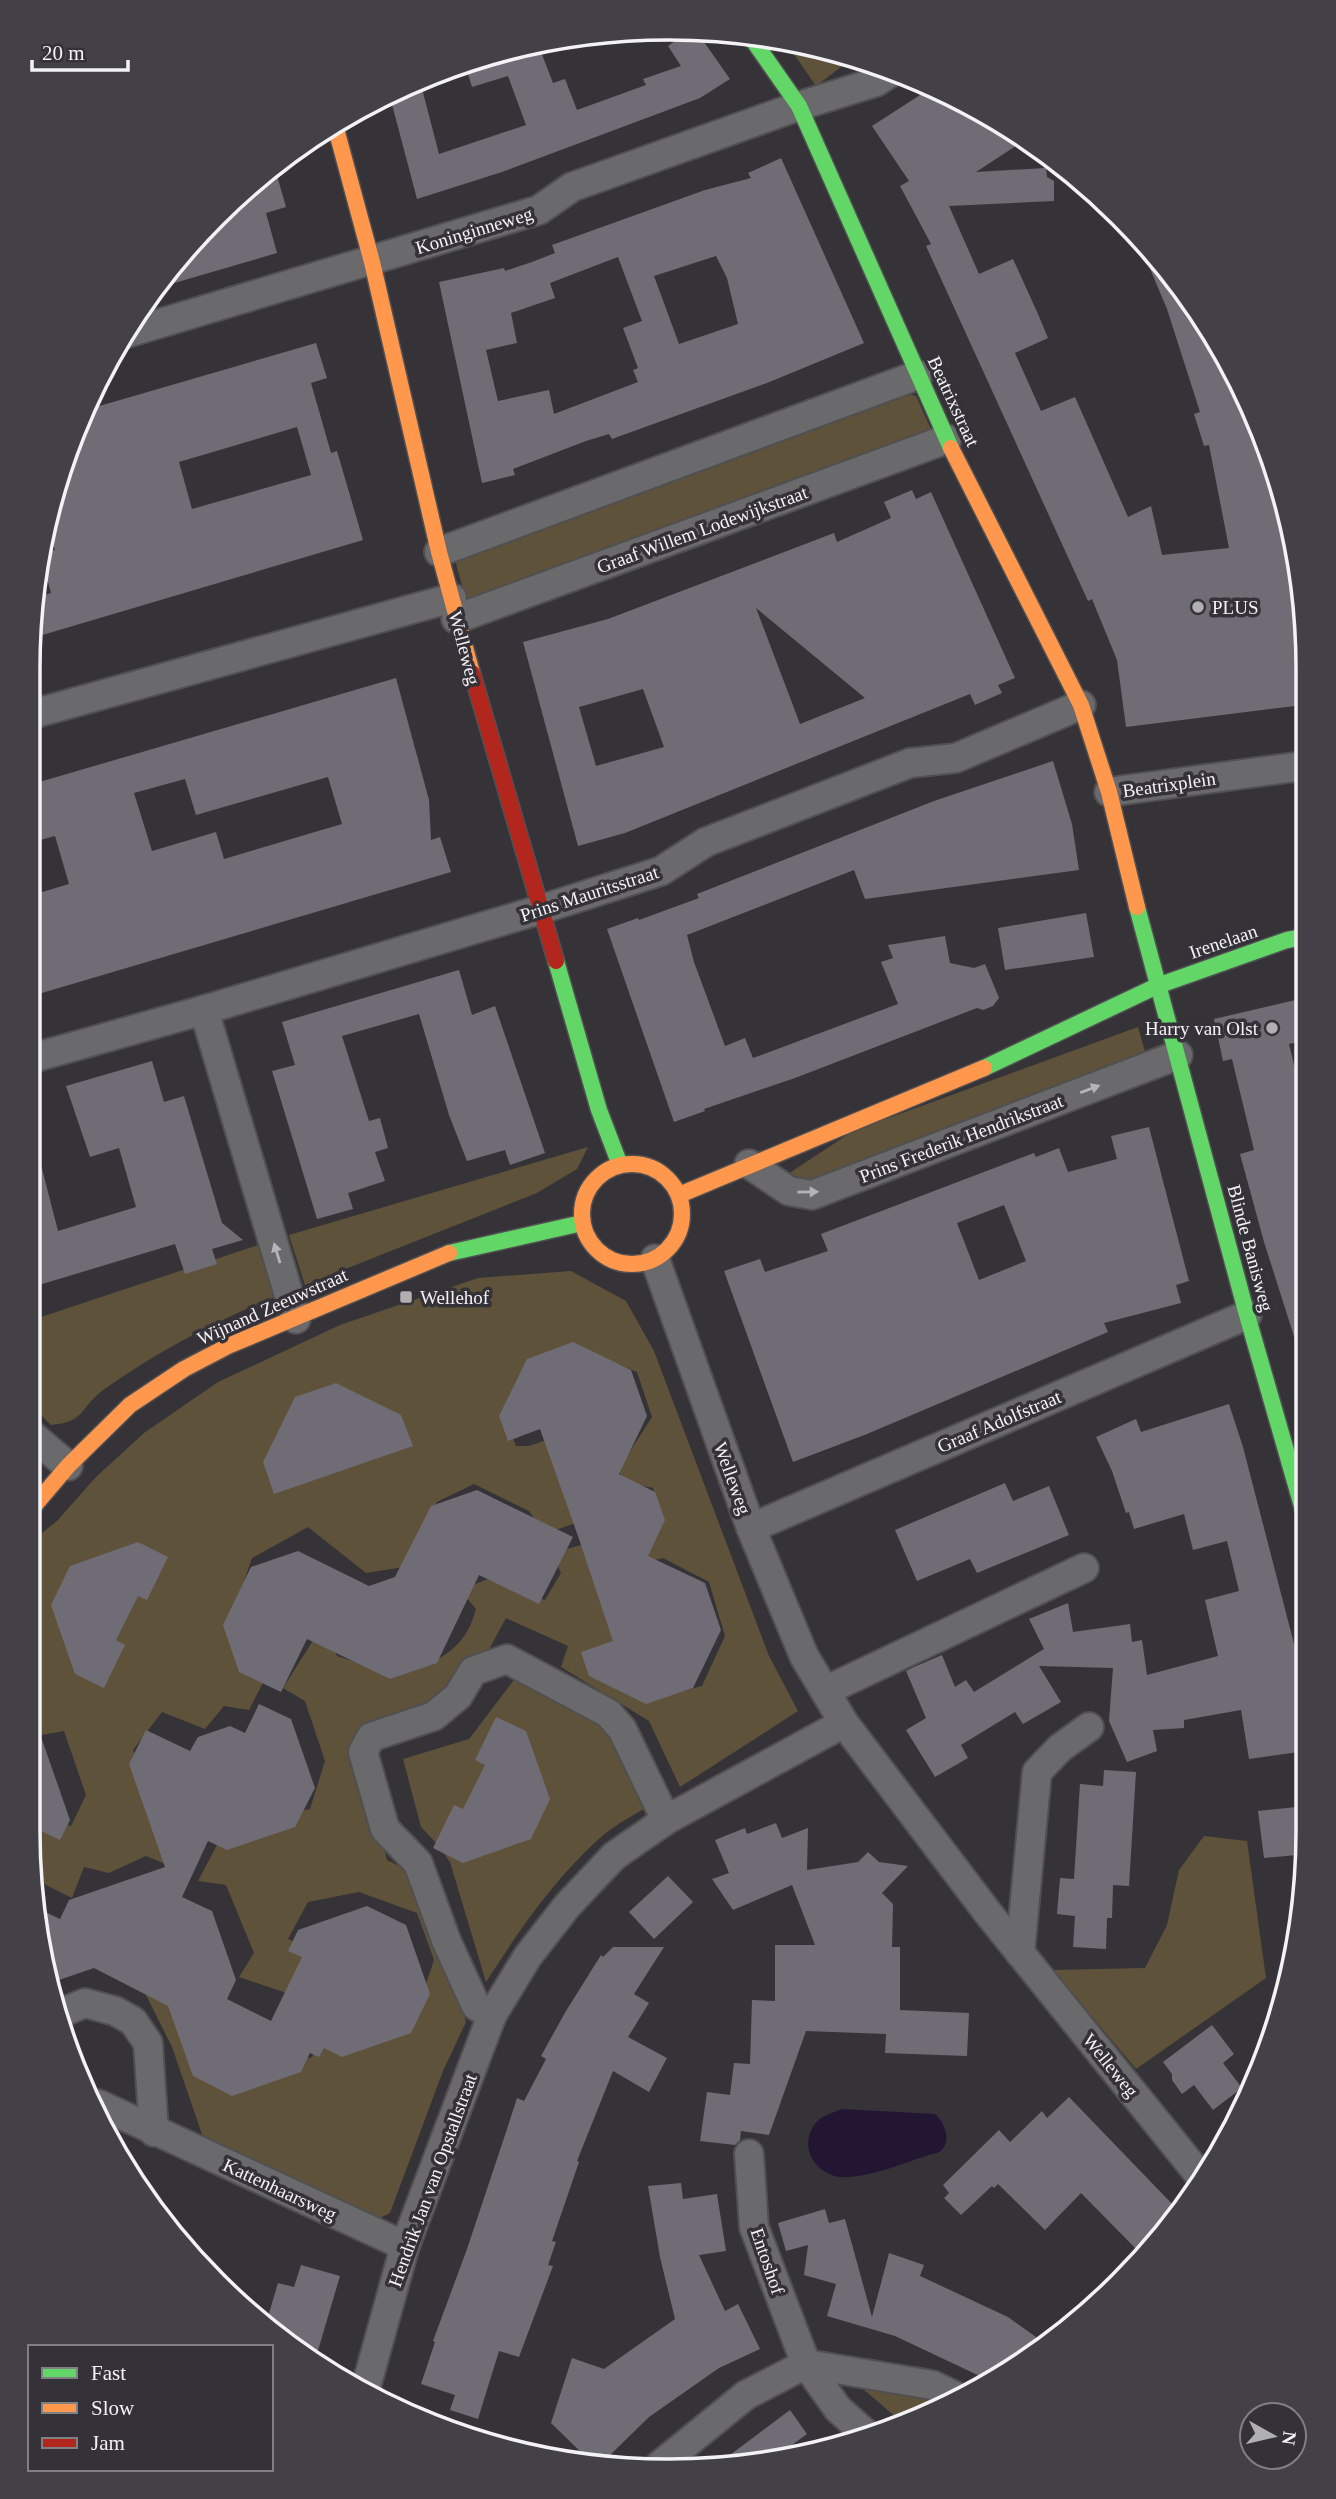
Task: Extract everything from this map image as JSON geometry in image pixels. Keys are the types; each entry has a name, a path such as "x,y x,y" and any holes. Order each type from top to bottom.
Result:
{"main road":[{"name":"Beatrixstraat","path":"758,47 799,106 947,439 1081,705 1108,792"},
{"name":"Welleweg","path":"338,134 372,262 454,608 539,910 599,1110 620,1165"},
{"name":"Beatrixplein","path":"1108,792 1157,986"},
{"name":"Irenelaan","path":"1157,986 1296,938"},
{"name":"Blinde Banisweg","path":"1157,986 1247,1315 1295,1443"},
{"path":"679,1195 1013,1056 1157,986"},
{"path":"620,1165 649,1166 672,1182 679,1195 683,1209 682,1224 676,1238 668,1250 641,1264 625,1264 597,1251 582,1223 584,1198 590,1186 598,1176 620,1165"},
{"name":"Wijnand Zeeuwstraat","path":"40,1499 68,1466 130,1405 184,1369 228,1346 442,1255 582,1223"}],"street":[{"name":"Koninginneweg","path":"139,330 539,211 572,187 882,78"},
{"path":"439,552 918,375"},
{"name":"Graaf Willem Lodewijkstraat","path":"40,712 454,608 947,439"},
{"name":"Prins Mauritsstraat","path":"40,1056 204,1010 661,872 706,842 910,763 956,758 1081,705"},
{"name":"Beatrixplein","path":"1108,792 1296,767"},
{"path":"204,1010 296,1318"},
{"name":"Prins Frederik Hendrikstraat","path":"749,1164 789,1191 812,1195 1178,1055"},
{"name":"Welleweg","path":"655,1259 751,1528 804,1656 844,1723 1020,1953 1196,2171"},
{"name":"Graaf Adolfstraat","path":"751,1528 1247,1315"},
{"path":"40,1442 68,1466"},
{"path":"825,1691 1084,1568"},
{"path":"492,2015 476,2006 446,1940 418,1863 385,1829 363,1752 371,1737 434,1716 458,1696 473,1671 507,1659 608,1713 622,1729 666,1821"},
{"name":"Hendrik Jan van Opstallstraat","path":"367,2382 405,2246 492,2015 528,1956 567,1906 614,1856 666,1821 844,1723"},
{"path":"1020,1953 1037,1772 1060,1748 1089,1727"},
{"path":"67,2010 85,2003 115,2011 133,2021 148,2043 154,2132"},
{"name":"Kattenhaarsweg","path":"104,2107 405,2246"},
{"name":"Entoshof","path":"749,2154 754,2227 806,2364 838,2409 860,2428"},
{"path":"667,2459 746,2395 806,2364 932,2385 948,2393"}],"shaded area":[{"path":"793,53 843,66 816,86"},
{"path":"904,393 916,396 934,436 469,611 455,560"},
{"path":"1138,1027 1146,1055 802,1184 785,1176 853,1131"},
{"path":"588,1147 577,1169 537,1193 305,1285 289,1235"},
{"path":"261,1244 277,1296 165,1350 102,1391 76,1418 51,1425 40,1414 40,1317"},
{"path":"571,1271 626,1301 654,1351 769,1656 798,1711 680,1787 649,1721 561,1667 568,1646 506,1618 461,1701 360,1735 387,1860 417,1875 426,1893 466,2022 443,2071 390,2213 376,2220 204,2140 172,2047 144,1991 158,1967 253,2076 312,2057 327,2020 417,2011 434,1960 417,1913 359,1892 308,1902 288,1939 324,1954 304,1999 239,1977 254,1953 226,1885 198,1881 228,1824 310,1809 325,1761 305,1701 283,1688 312,1642 328,1636 337,1656 398,1676 436,1660 456,1646 464,1636 476,1609 465,1596 470,1586 488,1579 545,1600 561,1573 552,1553 585,1544 650,1700 702,1686 725,1636 709,1582 663,1558 642,1563 662,1518 653,1488 625,1482 618,1470 652,1417 637,1372 584,1350 506,1420 516,1446 529,1446 552,1438 578,1522 545,1534 529,1511 474,1484 437,1502 404,1567 366,1573 308,1527 252,1558 231,1620 269,1671 249,1710 224,1706 205,1729 162,1712 133,1750 160,1823 170,1866 146,1856 109,1873 84,1867 72,1898 43,1884 42,1872 40,1819 71,1826 86,1795 64,1731 40,1735 40,1534 57,1521 96,1477 144,1433 218,1382 340,1325 478,1278"},
{"path":"517,1676 614,1729 656,1801 607,1832 568,1870 525,1924 486,1982 450,1862 421,1827 403,1759 469,1739"},
{"path":"1204,1836 1247,1841 1266,1978 1136,2069 1053,1970 1145,1968 1167,1925 1179,1870"},
{"path":"842,2109 935,2114 944,2126 946,2142 941,2151 885,2170 861,2176 831,2175 823,2171 812,2158 808,2142 817,2122"},
{"path":"856,2383 934,2400 895,2416"}],"building":[{"path":"676,40 704,42 730,79 700,98 502,172 417,199 392,104 422,90 439,154 526,125 508,76 472,87 468,73 542,53 553,83 565,79 577,110 646,85 643,79 681,66 668,46"},
{"path":"922,94 982,124 1016,146 976,172 1046,168 1047,177 1054,181 1054,201 949,206 979,274 1013,259 1038,314 1048,338 1015,353 1041,411 1075,397 1128,517 1151,506 1162,555 1229,548 1209,445 1204,446 1194,414 1200,412 1167,309 1148,264 1166,286 1212,354 1248,428 1262,466 1284,546 1290,586 1296,706 1126,727 1117,660 1092,599 1088,601 926,246 931,244 900,186 909,181 872,126"},
{"path":"781,158 864,343 767,383 612,439 609,434 586,441 513,469 515,475 482,483 439,282 504,268 505,271 532,262 555,253 552,245 705,190 751,178 748,173","holes":["716,256 727,278 738,324 679,344 654,276","618,257 642,321 623,328 638,368 633,370 638,382 554,414 549,390 498,401 486,350 517,343 511,313 555,298 550,283"]},
{"path":"277,177 286,207 266,213 277,253 172,284 224,224"},
{"path":"316,343 327,378 311,383 331,453 337,451 363,540 42,635 45,595 51,593 47,579 51,551 55,550 53,543 62,506 74,466 98,406","holes":["297,427 311,475 192,509 179,462"]},
{"path":"912,490 916,499 931,492 1015,678 998,685 1002,693 975,705 970,694 625,833 578,846 523,642 608,619 834,533 837,542 891,518 884,502","holes":["756,608 865,698 800,724","643,689 664,747 596,766 579,707"]},
{"path":"396,678 429,800 431,840 440,837 451,872 40,994 40,893 69,884 55,836 40,840 40,782","holes":["328,777 342,824 224,859 216,832 152,851 134,793 185,779 196,815"]},
{"path":"1053,761 1072,824 1079,870 865,899 854,870 687,935 694,962 725,1046 745,1038 753,1058 898,1004 881,962 893,958 888,945 945,936 950,963 974,968 985,964 999,998 993,1006 983,1010 977,1008 674,1122 607,929 699,898 697,894 934,801"},
{"path":"1086,913 1094,957 1005,970 998,928"},
{"path":"459,970 472,1015 495,1006 545,1153 510,1165 505,1150 467,1161 449,1115 419,1014 342,1036 369,1121 380,1118 388,1148 375,1152 385,1181 348,1193 353,1209 317,1219 272,1071 295,1065 282,1022"},
{"path":"1296,1000 1296,1043 1289,1044 1296,1073 1296,1343 1240,1154 1254,1150 1232,1059 1223,1061 1214,1019"},
{"path":"152,1061 164,1102 184,1096 222,1223 243,1240 212,1249 217,1264 185,1274 175,1244 40,1285 40,1161 58,1231 136,1207 119,1148 90,1157 66,1086"},
{"path":"1149,1127 1189,1281 1176,1285 1181,1303 1104,1323 1108,1332 867,1434 793,1462 724,1271 760,1259 765,1272 828,1251 821,1234 1034,1153 1036,1157 1059,1148 1068,1172 1117,1159 1111,1136","holes":["1004,1205 1026,1261 979,1280 957,1223"]},
{"path":"573,1342 631,1370 647,1416 619,1474 655,1492 665,1520 648,1556 705,1583 721,1630 693,1688 646,1704 589,1676 581,1652 613,1641 579,1539 540,1429 508,1441 499,1416 527,1359"},
{"path":"336,1383 401,1415 413,1446 274,1494 263,1462 295,1397"},
{"path":"1229,1404 1243,1447 1296,1651 1296,1752 1249,1759 1241,1710 1184,1720 1184,1728 1153,1730 1157,1751 1127,1762 1109,1721 1113,1668 1039,1666 1061,1702 1023,1724 1015,1712 961,1745 968,1758 935,1777 906,1730 926,1718 906,1671 942,1655 955,1687 966,1680 974,1692 1044,1649 1029,1619 1068,1603 1073,1632 1130,1624 1132,1642 1142,1640 1147,1675 1218,1656 1205,1600 1239,1591 1227,1541 1193,1550 1184,1514 1134,1529 1096,1437 1136,1419 1141,1432"},
{"path":"1005,1483 1013,1501 1049,1486 1069,1535 977,1573 970,1559 917,1581 895,1530"},
{"path":"477,1490 573,1537 539,1604 479,1575 437,1663 390,1679 307,1639 281,1692 239,1672 223,1625 251,1567 298,1551 369,1586 395,1577 431,1506"},
{"path":"138,1542 168,1557 147,1600 138,1596 116,1640 125,1645 104,1688 75,1674 51,1605 70,1566"},
{"path":"259,1704 291,1719 315,1788 295,1827 227,1850 208,1841 182,1897 212,1911 236,1980 227,1999 271,2021 302,1957 288,1951 298,1930 367,1906 406,1925 430,1994 411,2033 342,2057 324,2048 319,2057 310,2053 301,2072 232,2096 193,2076 168,2006 94,1968 59,1980 46,1912 60,1919 69,1900 165,1867 129,1764 146,1730 190,1751 198,1737 230,1726 245,1733"},
{"path":"496,1717 526,1731 550,1799 531,1839 463,1863 433,1848 454,1805 463,1809 485,1765 475,1760"},
{"path":"40,1734 70,1820 60,1840 40,1831"},
{"path":"1104,1770 1136,1772 1129,1886 1113,1885 1112,1918 1107,1918 1106,1949 1073,1947 1075,1916 1057,1914 1060,1878 1074,1879 1080,1784 1103,1786"},
{"path":"1296,1807 1295,1855 1264,1858 1258,1811"},
{"path":"776,1823 782,1838 808,1828 807,1870 858,1862 868,1852 879,1862 908,1866 882,1893 893,1904 892,1947 900,1947 900,2010 969,2013 967,2056 885,2053 886,2034 806,2031 769,2135 741,2131 740,2140 735,2145 700,2141 707,2092 730,2095 734,2063 750,2064 752,2000 775,2001 775,1945 815,1945 792,1885 733,1910 712,1879 729,1873 715,1840 745,1828 747,1834"},
{"path":"668,1876 693,1902 654,1939 629,1912"},
{"path":"613,1947 664,1947 634,1994 649,2003 628,2037 667,2058 649,2092 613,2071 577,2161 579,2162 552,2241 556,2242 548,2265 553,2266 519,2357 499,2351 478,2419 450,2410 455,2395 421,2384 435,2342 433,2341 517,2098 524,2101 546,2059 541,2056 566,2011 601,1955 603,1957"},
{"path":"1212,2025 1234,2054 1223,2063 1241,2087 1213,2110 1194,2085 1182,2094 1163,2062"},
{"path":"1069,2097 1172,2204 1136,2249 1081,2193 1045,2230 998,2184 994,2188 992,2186 961,2215 944,2198 949,2193 943,2185 999,2130 1010,2142 1042,2111 1047,2118"},
{"path":"681,2183 683,2199 717,2194 726,2251 699,2255 725,2311 738,2304 760,2349 719,2368 649,2417 610,2455 581,2452 551,2423 572,2358 604,2369 675,2319 660,2257 648,2186"},
{"path":"825,2209 829,2223 845,2219 872,2317 889,2253 924,2265 920,2276 1008,2317 1038,2338 980,2376 895,2336 827,2316 836,2284 804,2275 808,2245 786,2251 778,2223"},
{"path":"301,2265 340,2276 318,2352 269,2315 278,2283 294,2287"},
{"path":"790,2410 807,2434 789,2447 730,2455"}],"traffic: fast":[{"path":"758,47 799,106 951,448"},
{"path":"1137,907 1247,1315 1296,1485"},
{"path":"984,1068 1157,986 1296,938"},
{"path":"556,961 599,1110 620,1165"},
{"path":"449,1253 582,1223"}],"traffic: slow":[{"path":"338,134 372,262 439,552 472,673"},
{"path":"951,448 1081,705 1109,792 1137,907"},
{"path":"679,1195 984,1068"},
{"path":"632,1164 660,1172 674,1186 682,1214 674,1242 660,1256 632,1264 604,1256 590,1242 582,1214 590,1186 604,1172 632,1164"},
{"path":"40,1499 68,1466 130,1405 184,1369 228,1346 449,1253"}],"traffic: jam":[{"path":"472,673 556,961"}],"place":[{"name":"PLUS","path":"1198,607"},
{"name":"Harry van Olst","path":"1272,1028"},
{"name":"Wellehof","path":"406,1297"}]}
